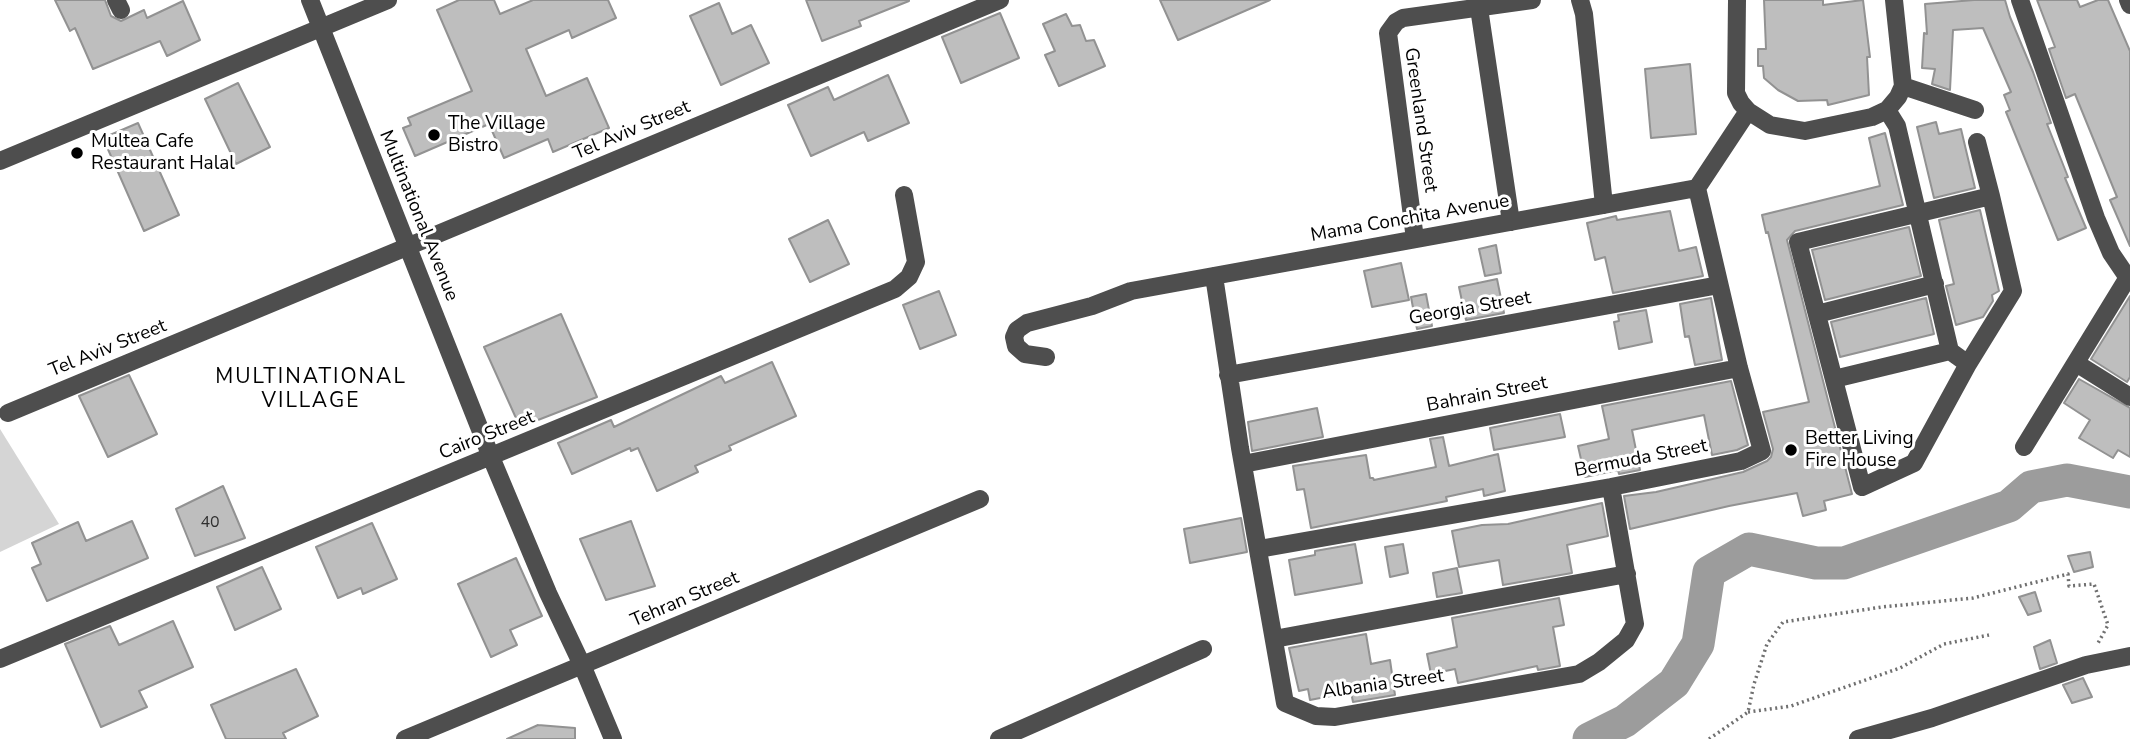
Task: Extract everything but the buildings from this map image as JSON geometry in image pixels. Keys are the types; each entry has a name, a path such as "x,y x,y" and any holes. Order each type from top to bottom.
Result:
{"street":[{"name":"Multinational Avenue","path":"310,0 491,457 613,739"},
{"path":"0,162 388,0"},
{"name":"Tel Aviv Street","path":"8,413 1000,0"},
{"name":"Greenland Street","path":"1415,239 1388,33 1396,22 1403,18 1532,0"},
{"path":"1580,0 1584,14 1604,205"},
{"path":"1737,0 1736,93 1748,111 1778,128 1805,131 1872,117 1887,110 1898,97 1903,86 1894,0"},
{"path":"2020,0 2096,218 2111,253 2129,280 2024,447"},
{"path":"2129,0 2130,5"},
{"path":"1479,8 1511,222"},
{"path":"1903,86 1975,110"},
{"path":"1887,110 1897,126 1950,351 1968,363"},
{"path":"1697,188 1748,111"},
{"path":"1977,142 1991,196 2013,290 1968,363 1914,463 1862,487 1798,242 1991,196"},
{"name":"Mama Conchita Avenue","path":"1046,356 1025,354 1016,346 1014,337 1017,330 1027,323 1092,306 1131,291 1697,188"},
{"name":"Bermuda Street","path":"1259,549 1611,487 1741,461 1762,451 1738,368 1697,188"},
{"name":"Cairo Street","path":"0,659 895,289 909,277 916,262 904,195"},
{"name":"Albania Street","path":"1214,276 1228,375 1285,703 1316,716 1335,717 1579,674 1599,662 1626,640 1635,624 1611,487"},
{"path":"1817,314 1936,284"},
{"name":"Georgia Street","path":"1228,375 1719,285"},
{"path":"1834,379 1950,351"},
{"path":"2076,363 2130,397"},
{"name":"Bahrain Street","path":"1243,464 1738,368"},
{"name":"Tehran Street","path":"405,739 981,499"},
{"path":"1274,639 1627,574"},
{"path":"999,739 1203,649"},
{"path":"1858,739 1932,718 2086,666 2130,656"}],"path":[{"path":"1748,712 1767,643 1783,622 1882,607 1973,598 2068,574 2069,586 2094,584 2108,625"},
{"path":"1709,739 1748,712 1791,706 1900,668 1944,644 1989,635"}],"shaded area":[{"path":"0,429 59,524 0,552"}],"waterway":[{"path":"1589,739 1625,721 1674,683 1698,644 1709,572 1749,549 1816,563 1844,563 2009,506 2031,487 2067,480 2130,492"}],"place":[{"name":"The Village Bistro","path":"434,135"},
{"name":"Multea Cafe Restaurant Halal","path":"77,153"},
{"name":"Better Living Fire House","path":"1791,450"}],"district":[{"name":"MULTINATIONAL VILLAGE","path":"311,390"}]}
